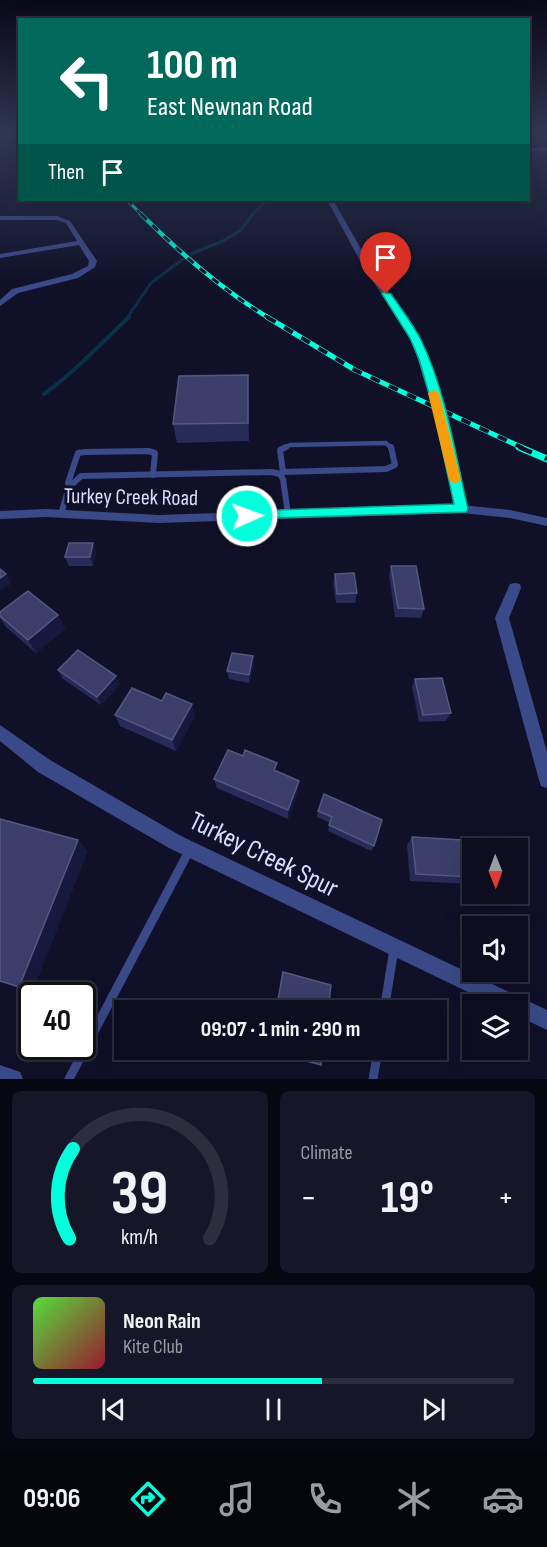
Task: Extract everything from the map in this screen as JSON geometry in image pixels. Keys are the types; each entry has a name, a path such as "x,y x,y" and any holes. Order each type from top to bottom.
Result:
{"street":[{"path":"331,201 368,268 415,338 439,411 462,509"},
{"path":"0,218 63,220 72,225 93,261 89,270 75,276 21,289 0,304"},
{"path":"0,256 82,242"},
{"name":"Turkey Creek Road","path":"0,515 61,514 159,519 462,509 510,514 547,522"},
{"path":"515,588 502,618 547,780"},
{"name":"Turkey Creek Spur","path":"0,732 44,766 190,849 494,994"},
{"name":"Turkey Creek Spur","path":"528,1010 547,1020"},
{"path":"0,1075 13,1079"}],"lane":[{"path":"68,487 72,480 81,476 282,473 386,469 395,465 391,446 386,443 290,446 280,450 282,473 288,514"},
{"path":"61,514 74,458 78,453 148,451 155,453 153,475"},
{"path":"69,1079 190,849"},
{"path":"386,1000 394,947"},
{"path":"373,1079 376,1060"}],"building":[{"path":"248,375 248,423 173,424 179,376"},
{"path":"69,543 93,543 90,557 65,557"},
{"path":"391,566 416,566 424,609 398,608"},
{"path":"0,569 6,574 0,578"},
{"path":"354,573 357,593 337,594 335,574"},
{"path":"28,591 58,615 28,640 0,616 0,612"},
{"path":"78,650 116,676 97,697 58,670"},
{"path":"232,653 253,656 249,675 227,671"},
{"path":"442,678 451,713 423,715 415,679"},
{"path":"132,688 162,701 166,693 192,704 172,740 115,715"},
{"path":"228,750 243,756 245,750 277,763 274,770 299,781 288,810 214,779"},
{"path":"324,794 382,820 374,846 329,825 332,817 318,811"},
{"path":"0,819 78,840 21,982 18,982 18,987 0,981"},
{"path":"412,837 462,840 462,876 416,874"},
{"path":"283,972 331,985 329,1000 278,1000"},
{"path":"303,1060 322,1060 321,1065"}],"waterway":[{"path":"251,215 267,201"},
{"path":"191,254 223,241 241,230 253,214"},
{"path":"127,318 151,283 183,259"},
{"path":"44,394 77,367 129,317"}],"railway":[{"path":"128,201 141,214"},
{"path":"141,214 202,270 269,318"},
{"path":"267,317 355,370 523,448"},
{"path":"519,447 547,459"}],"slow traffic":[{"path":"434,393 455,480"}],"route":[{"path":"247,516 462,509 424,359 415,338 386,294"}]}
